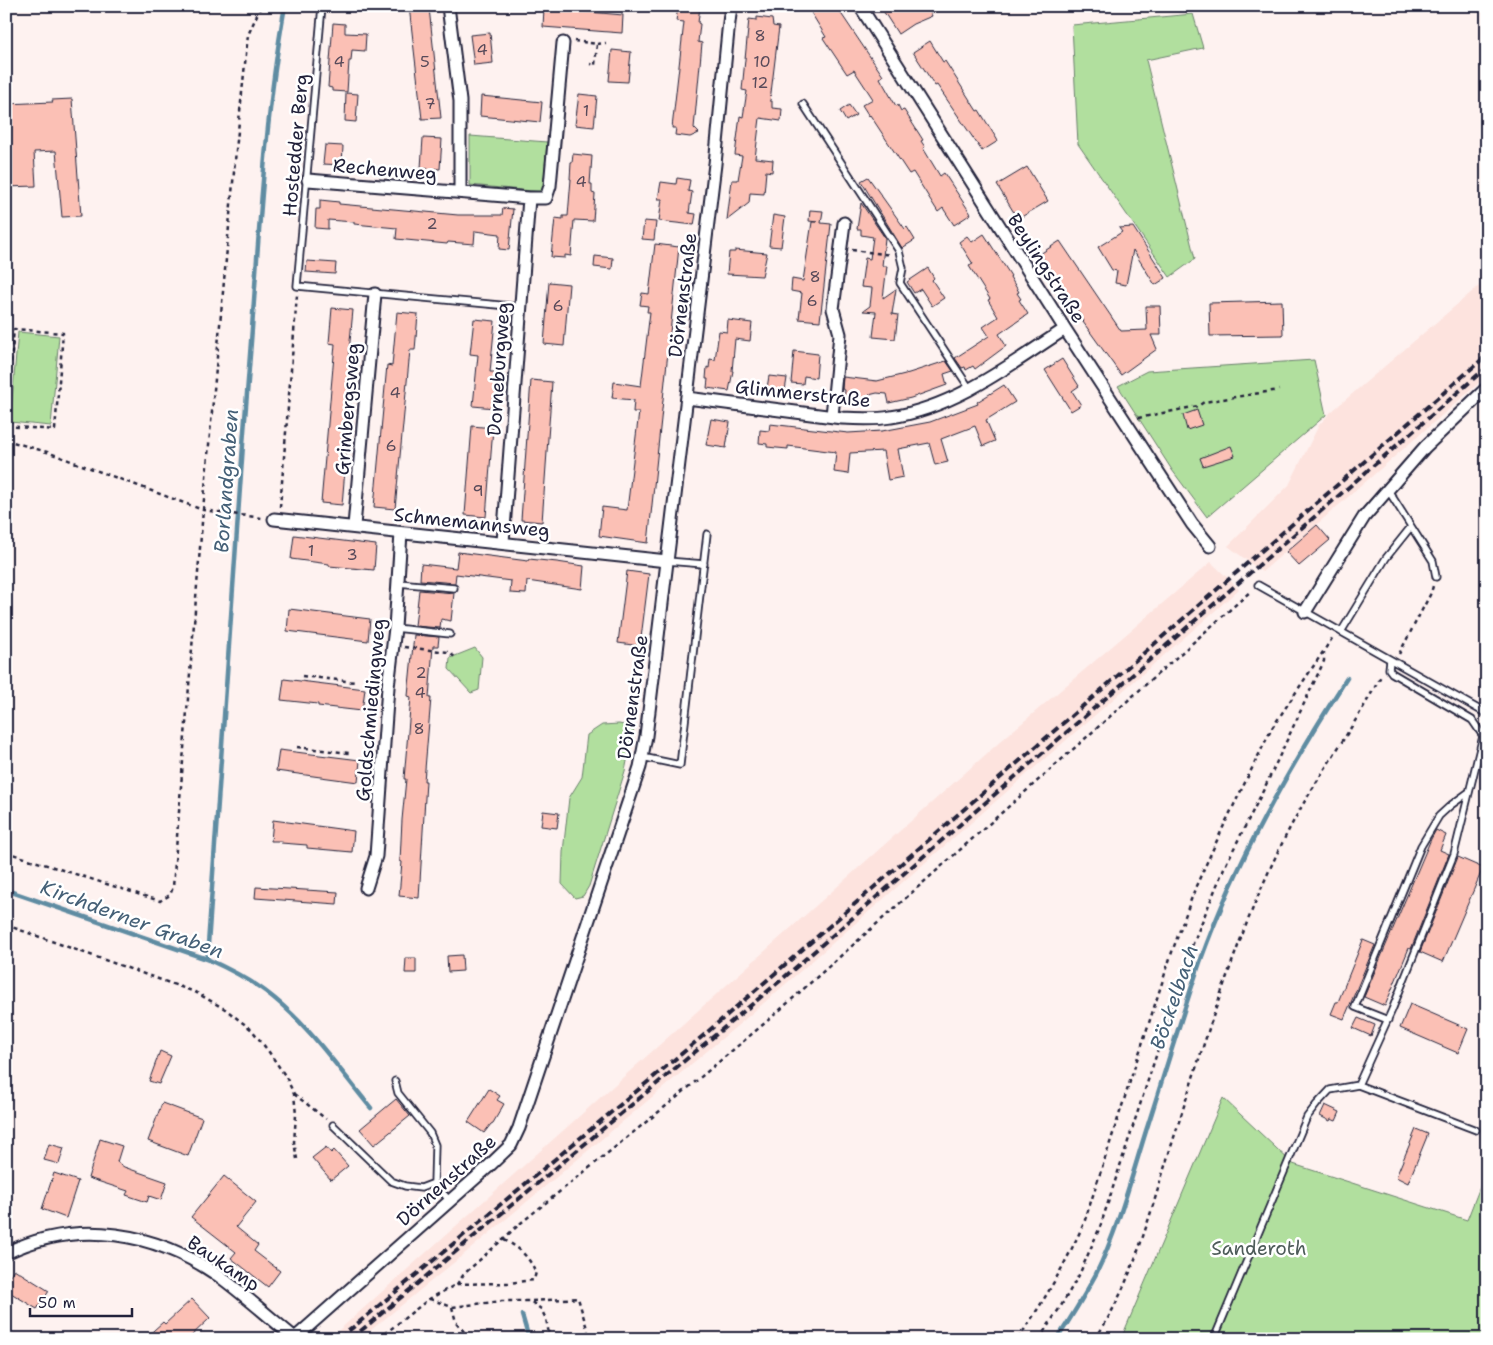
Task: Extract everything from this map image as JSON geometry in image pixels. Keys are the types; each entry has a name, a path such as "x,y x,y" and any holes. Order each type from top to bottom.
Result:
{"street":[{"path":"448,6 460,101 460,192"},
{"name":"Dörnenstraße","path":"295,1338 450,1201 510,1145 519,1128 642,758 687,398 732,6"},
{"name":"Beylingstraße","path":"860,6 1065,329 1192,524 1210,546"},
{"path":"528,198 546,198 549,193 567,42"},
{"name":"Rechenweg","path":"308,180 528,198"},
{"name":"Dorneburgweg","path":"503,542 528,198"},
{"path":"832,416 840,334 833,309 844,223"},
{"name":"Grimbergsweg","path":"354,526 375,294"},
{"name":"Glimmerstraße","path":"687,398 864,419 891,417 917,411 970,389 1065,329"},
{"path":"1305,612 1364,517 1425,447 1487,388"},
{"name":"Schmemannsweg","path":"276,519 667,561"},
{"name":"Goldschmiedingweg","path":"366,888 376,856 401,533"},
{"name":"Baukamp","path":"6,1253 47,1237 70,1233 114,1235 162,1245 188,1257 219,1276 295,1338"}],"lane":[{"name":"Hostedder Berg","path":"298,286 322,6"},
{"path":"802,104 899,251 903,268 900,283 970,389"},
{"path":"298,286 520,307"},
{"path":"1388,490 1433,562 1436,577"},
{"path":"1339,631 1386,558 1410,528"},
{"path":"642,758 680,765 707,534"},
{"path":"667,561 704,564"},
{"path":"398,582 454,588"},
{"path":"1258,585 1487,714"},
{"path":"395,628 450,634"},
{"path":"1358,1086 1388,1020 1454,854 1483,736 1472,720 1389,670 1392,661"},
{"path":"1388,1020 1355,1007 1421,846 1439,816 1450,805 1469,792"},
{"path":"395,1081 398,1093 430,1133 435,1145 434,1183 450,1201"},
{"path":"1214,1339 1307,1118 1330,1090 1358,1086 1476,1130"},
{"path":"333,1125 391,1181 405,1186 421,1188 434,1183"}],"path":[{"path":"6,852 160,901 170,895 175,880 203,510 248,36 261,6"},
{"path":"567,42 606,43"},
{"path":"590,64 595,64 597,44"},
{"path":"841,248 900,256"},
{"path":"276,519 298,286"},
{"path":"6,418 14,329 64,333 55,430 6,426"},
{"path":"1124,420 1198,406 1204,402 1279,390"},
{"path":"6,440 47,452 203,510 256,517"},
{"path":"1095,1339 1120,1295 1143,1239 1195,1070 1222,991 1248,920 1275,857 1310,792 1392,661 1431,593 1436,577"},
{"path":"378,1339 429,1299 457,1284 464,1274 570,1182 676,1098 772,1016 1258,585"},
{"path":"1018,1339 1042,1304 1068,1259 1084,1223 1172,952 1196,886 1272,728 1339,631"},
{"path":"393,646 448,652 455,658"},
{"path":"1039,1339 1074,1283 1100,1227 1192,946 1224,868 1264,789 1324,661 1324,652"},
{"path":"302,676 355,682"},
{"path":"297,747 349,753"},
{"path":"6,925 186,988 225,1009 252,1030 270,1052 294,1094 296,1115 294,1142 297,1159"},
{"path":"294,1094 333,1125"},
{"path":"457,1284 508,1283 534,1280 536,1272 531,1261 514,1244 504,1240"},
{"path":"429,1299 452,1307 502,1301 578,1298 590,1339"},
{"path":"530,1301 541,1309 546,1320 550,1339"},
{"path":"452,1307 456,1322 470,1339"}],"shaded area":[{"path":"1487,279 1487,376 1262,572 1228,546 1289,485 1319,425 1331,412"},
{"path":"1211,562 1239,589 1216,610 743,1021 462,1256 360,1339 329,1339 1002,740"}],"green space":[{"path":"1193,14 1203,48 1146,60 1195,259 1170,277 1078,144 1072,25"},
{"path":"470,136 547,142 543,192 470,185"},
{"path":"18,332 59,336 51,426 10,422"},
{"path":"1314,360 1326,415 1207,517 1172,470 1118,386 1147,371"},
{"path":"475,648 482,657 479,690 471,693 449,669 450,658"},
{"path":"619,724 634,727 625,771 589,886 583,896 575,898 562,884 563,852 569,798 582,777 587,735 602,725"},
{"name":"Sanderoth","path":"1223,1098 1293,1164 1467,1220 1487,1169 1487,1339 1121,1339"}],"building":[{"path":"409,6 428,6 429,8 441,118 422,119"},
{"path":"678,6 700,6 698,42 702,43 694,128 699,133 690,137 675,135 676,128 672,128 684,22 676,21"},
{"path":"807,6 836,6 883,76 880,78 896,106 898,105 901,111 904,110 923,140 921,141 925,147 923,148 940,176 944,173 971,214 954,225 943,208 938,212 913,172 909,174 862,105 873,99 854,70 847,74 823,38 826,37"},
{"path":"880,6 927,6 932,16 913,24 898,34"},
{"path":"544,8 623,15 622,33 543,27"},
{"path":"757,17 772,19 773,26 779,27 770,101 772,101 772,108 782,109 781,121 760,118 755,158 773,160 772,172 766,171 764,194 750,193 749,203 727,220 732,180 738,180 742,156 735,155 740,116 743,117 747,91 742,90 749,19 757,20"},
{"path":"333,23 345,24 345,33 366,34 365,51 352,50 351,61 349,61 347,92 332,91 332,88 328,87"},
{"path":"490,33 493,63 474,65 470,35"},
{"path":"930,41 977,111 979,110 998,141 982,151 913,52"},
{"path":"612,50 631,52 628,82 609,81"},
{"path":"346,93 358,94 356,122 345,121"},
{"path":"579,94 597,96 594,127 575,125"},
{"path":"481,96 542,102 540,122 480,116"},
{"path":"72,99 81,216 62,217 56,151 34,152 36,186 6,187 6,104 53,102 52,100"},
{"path":"849,105 856,115 846,121 840,111"},
{"path":"423,138 442,139 440,169 421,168"},
{"path":"325,145 343,146 342,165 323,164"},
{"path":"573,154 592,156 590,184 592,184 592,193 595,194 593,221 574,220 571,256 565,255 565,258 551,257 555,218 563,219 563,216 568,216"},
{"path":"1027,167 1048,201 1018,219 997,185"},
{"path":"868,177 915,240 902,248 861,181"},
{"path":"677,178 690,180 688,191 692,192 689,213 696,214 694,225 659,221 662,199 658,199 661,182 676,184"},
{"path":"320,200 339,202 339,204 458,215 502,215 503,208 513,209 509,250 499,249 500,234 475,231 474,244 448,242 447,244 396,239 397,228 354,224 354,222 328,220 328,229 315,228 316,209 320,209"},
{"path":"861,203 885,238 882,266 887,266 883,298 896,289 892,314 898,315 895,339 873,337 876,312 863,311 870,306 872,288 861,287 865,258 870,259 873,237 861,235 861,229 857,229"},
{"path":"810,210 823,211 821,223 831,224 820,321 799,319 802,293 791,291 792,279 803,281 812,222 817,222 809,221"},
{"path":"773,215 785,217 781,247 769,246"},
{"path":"644,221 656,222 654,240 642,239"},
{"path":"1133,227 1166,278 1155,285 1133,250 1126,285 1115,283 1117,271 1112,270 1098,247 1122,232 1119,228"},
{"path":"984,234 1011,276 1019,292 1017,293 1021,299 1019,300 1028,314 999,334 1006,346 975,369 973,366 966,370 965,367 962,368 955,358 989,336 983,327 998,317 988,300 990,299 969,266 973,264 959,242 967,236 972,242"},
{"path":"1060,241 1121,331 1147,330 1146,306 1160,306 1161,335 1151,335 1157,349 1121,375 1083,322 1040,254"},
{"path":"655,244 679,247 648,543 599,536 602,507 627,510 639,412 633,412 634,400 612,398 614,382 641,386 650,312 647,312 648,306 640,305 642,293 649,294"},
{"path":"735,250 767,253 762,276 727,274 729,252 735,252"},
{"path":"595,256 613,258 612,269 594,267"},
{"path":"307,261 336,263 335,274 306,272"},
{"path":"928,268 934,278 932,280 944,298 932,306 921,289 914,293 907,282"},
{"path":"549,282 569,284 564,346 544,344"},
{"path":"1282,301 1283,335 1210,336 1209,303"},
{"path":"332,308 353,310 348,362 354,363 342,505 321,503 335,344 329,343"},
{"path":"397,312 418,314 415,350 410,350 395,509 374,507 387,365 392,366"},
{"path":"474,319 495,321 490,372 498,372 495,408 473,406 478,355 470,354"},
{"path":"728,320 752,323 750,341 735,339 733,371 729,391 707,388 707,367 709,368 710,359 715,360 719,331 727,332"},
{"path":"794,351 818,354 816,378 804,376 803,384 791,383"},
{"path":"1062,359 1079,386 1072,391 1081,405 1071,411 1045,370"},
{"path":"946,361 953,371 944,374 947,385 911,398 889,403 887,394 877,393 869,395 868,404 844,401 843,377 877,381"},
{"path":"769,376 787,378 784,397 766,394"},
{"path":"531,380 552,382 542,522 521,520"},
{"path":"1004,385 1015,402 986,420 995,441 983,446 975,426 941,439 948,462 935,465 929,443 898,449 903,477 888,480 883,451 850,453 848,474 834,472 836,452 788,446 788,449 767,447 767,444 759,443 760,430 769,431 770,424 848,433 882,431 930,422 978,404 977,402"},
{"path":"1197,410 1202,425 1187,430 1183,415"},
{"path":"711,419 730,422 726,448 706,445"},
{"path":"472,426 493,428 486,517 465,515"},
{"path":"1231,446 1235,456 1203,466 1200,458"},
{"path":"1317,525 1330,540 1299,566 1286,552"},
{"path":"294,535 376,545 374,570 329,566 329,564 291,559"},
{"path":"458,552 584,566 582,589 527,581 526,594 510,593 511,581 456,574 455,583 420,580 421,564 456,568"},
{"path":"627,571 649,574 640,646 618,643"},
{"path":"419,590 454,593 451,621 441,619 440,628 415,626"},
{"path":"289,609 370,619 368,641 287,631"},
{"path":"414,635 439,637 438,646 433,646 429,698 431,698 424,781 426,781 419,898 399,896 402,862 400,861 402,820 406,779 404,779 411,697 408,696"},
{"path":"284,679 365,689 362,711 281,700"},
{"path":"279,750 360,760 358,782 276,771"},
{"path":"543,811 559,813 557,828 541,826"},
{"path":"273,820 354,831 352,852 307,848 307,845 271,841"},
{"path":"1436,830 1446,835 1440,850 1449,854 1411,949 1409,948 1385,1006 1364,997"},
{"path":"1458,857 1483,868 1443,962 1420,952"},
{"path":"256,887 338,892 337,904 255,898"},
{"path":"1363,940 1375,945 1344,1019 1331,1014 1336,1002 1338,1002"},
{"path":"462,955 463,971 448,972 447,956"},
{"path":"406,958 416,958 416,973 405,973"},
{"path":"1410,1004 1468,1029 1458,1053 1400,1028"},
{"path":"1358,1018 1375,1025 1371,1036 1353,1028"},
{"path":"160,1051 171,1056 159,1084 149,1081"},
{"path":"489,1089 500,1096 497,1100 504,1104 493,1123 484,1133 468,1122"},
{"path":"396,1099 410,1116 374,1145 360,1129"},
{"path":"162,1103 202,1118 188,1156 148,1141"},
{"path":"1325,1105 1340,1112 1336,1121 1331,1119 1330,1121 1320,1116"},
{"path":"1416,1129 1428,1134 1408,1183 1396,1177"},
{"path":"100,1139 122,1146 117,1162 124,1167 167,1182 161,1200 149,1196 147,1202 126,1195 128,1191 88,1178"},
{"path":"49,1144 64,1148 59,1164 44,1160"},
{"path":"326,1147 331,1153 334,1150 348,1166 331,1180 312,1158"},
{"path":"54,1173 78,1181 66,1218 42,1209"},
{"path":"224,1176 256,1202 236,1227 258,1245 254,1251 280,1271 268,1287 231,1258 236,1252 191,1217"},
{"path":"14,1269 49,1291 37,1309 6,1290 6,1281"},
{"path":"192,1299 210,1318 188,1339 144,1339 163,1322 165,1324"}],"waterway":[{"name":"Borlandgraben","path":"207,959 263,180 272,93 285,6"},
{"name":"Böckelbach","path":"1057,1339 1096,1274 1111,1239 1124,1204 1179,1025 1214,924 1265,816 1284,781 1347,678"},
{"name":"Kirchderner Graben","path":"6,890 207,959 251,982 265,991 295,1017 371,1108"},
{"name":"Kirchderner Graben","path":"522,1315 529,1339"}],"railway":[{"path":"339,1339 704,1035 1487,355"},
{"path":"351,1339 780,981 1487,367"}]}
